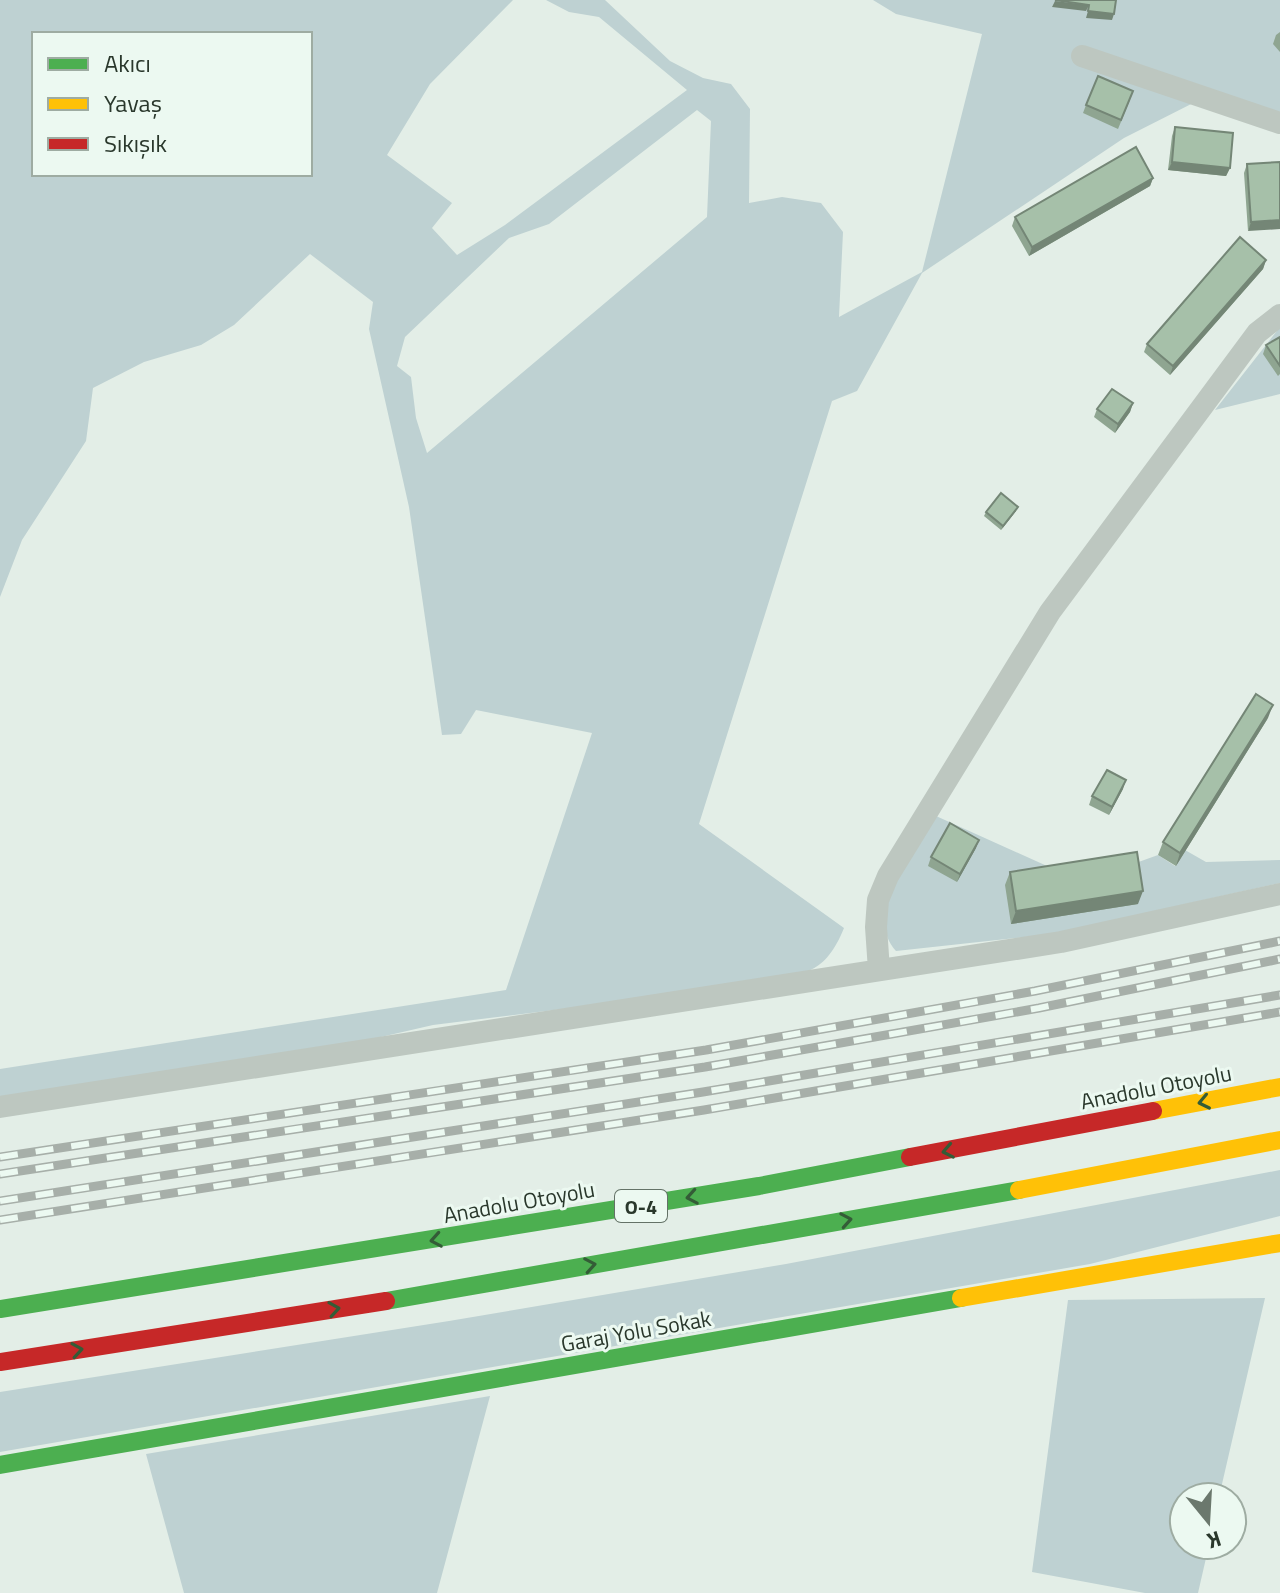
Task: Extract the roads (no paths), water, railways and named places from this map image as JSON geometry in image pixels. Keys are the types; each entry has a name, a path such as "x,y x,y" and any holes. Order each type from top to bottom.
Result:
{"main road":[{"name":"Anadolu Otoyolu","path":"0,1309 759,1186 1280,1087"},
{"name":"O-4","path":"0,1362 441,1292 1280,1140"},
{"name":"Garaj Yolu Sokak","path":"0,1465 1280,1243"}],"street":[{"path":"1082,56 1280,123"},
{"path":"879,970 878,900 909,840 1050,612 1257,333 1280,315"},
{"path":"0,1107 1061,942 1280,894"}],"railway":[{"path":"0,1157 706,1050 1035,991 1280,941"},
{"path":"0,1174 705,1067 1039,1008 1280,959"},
{"path":"0,1201 703,1092 1280,995"},
{"path":"0,1220 704,1110 1280,1012"}]}
